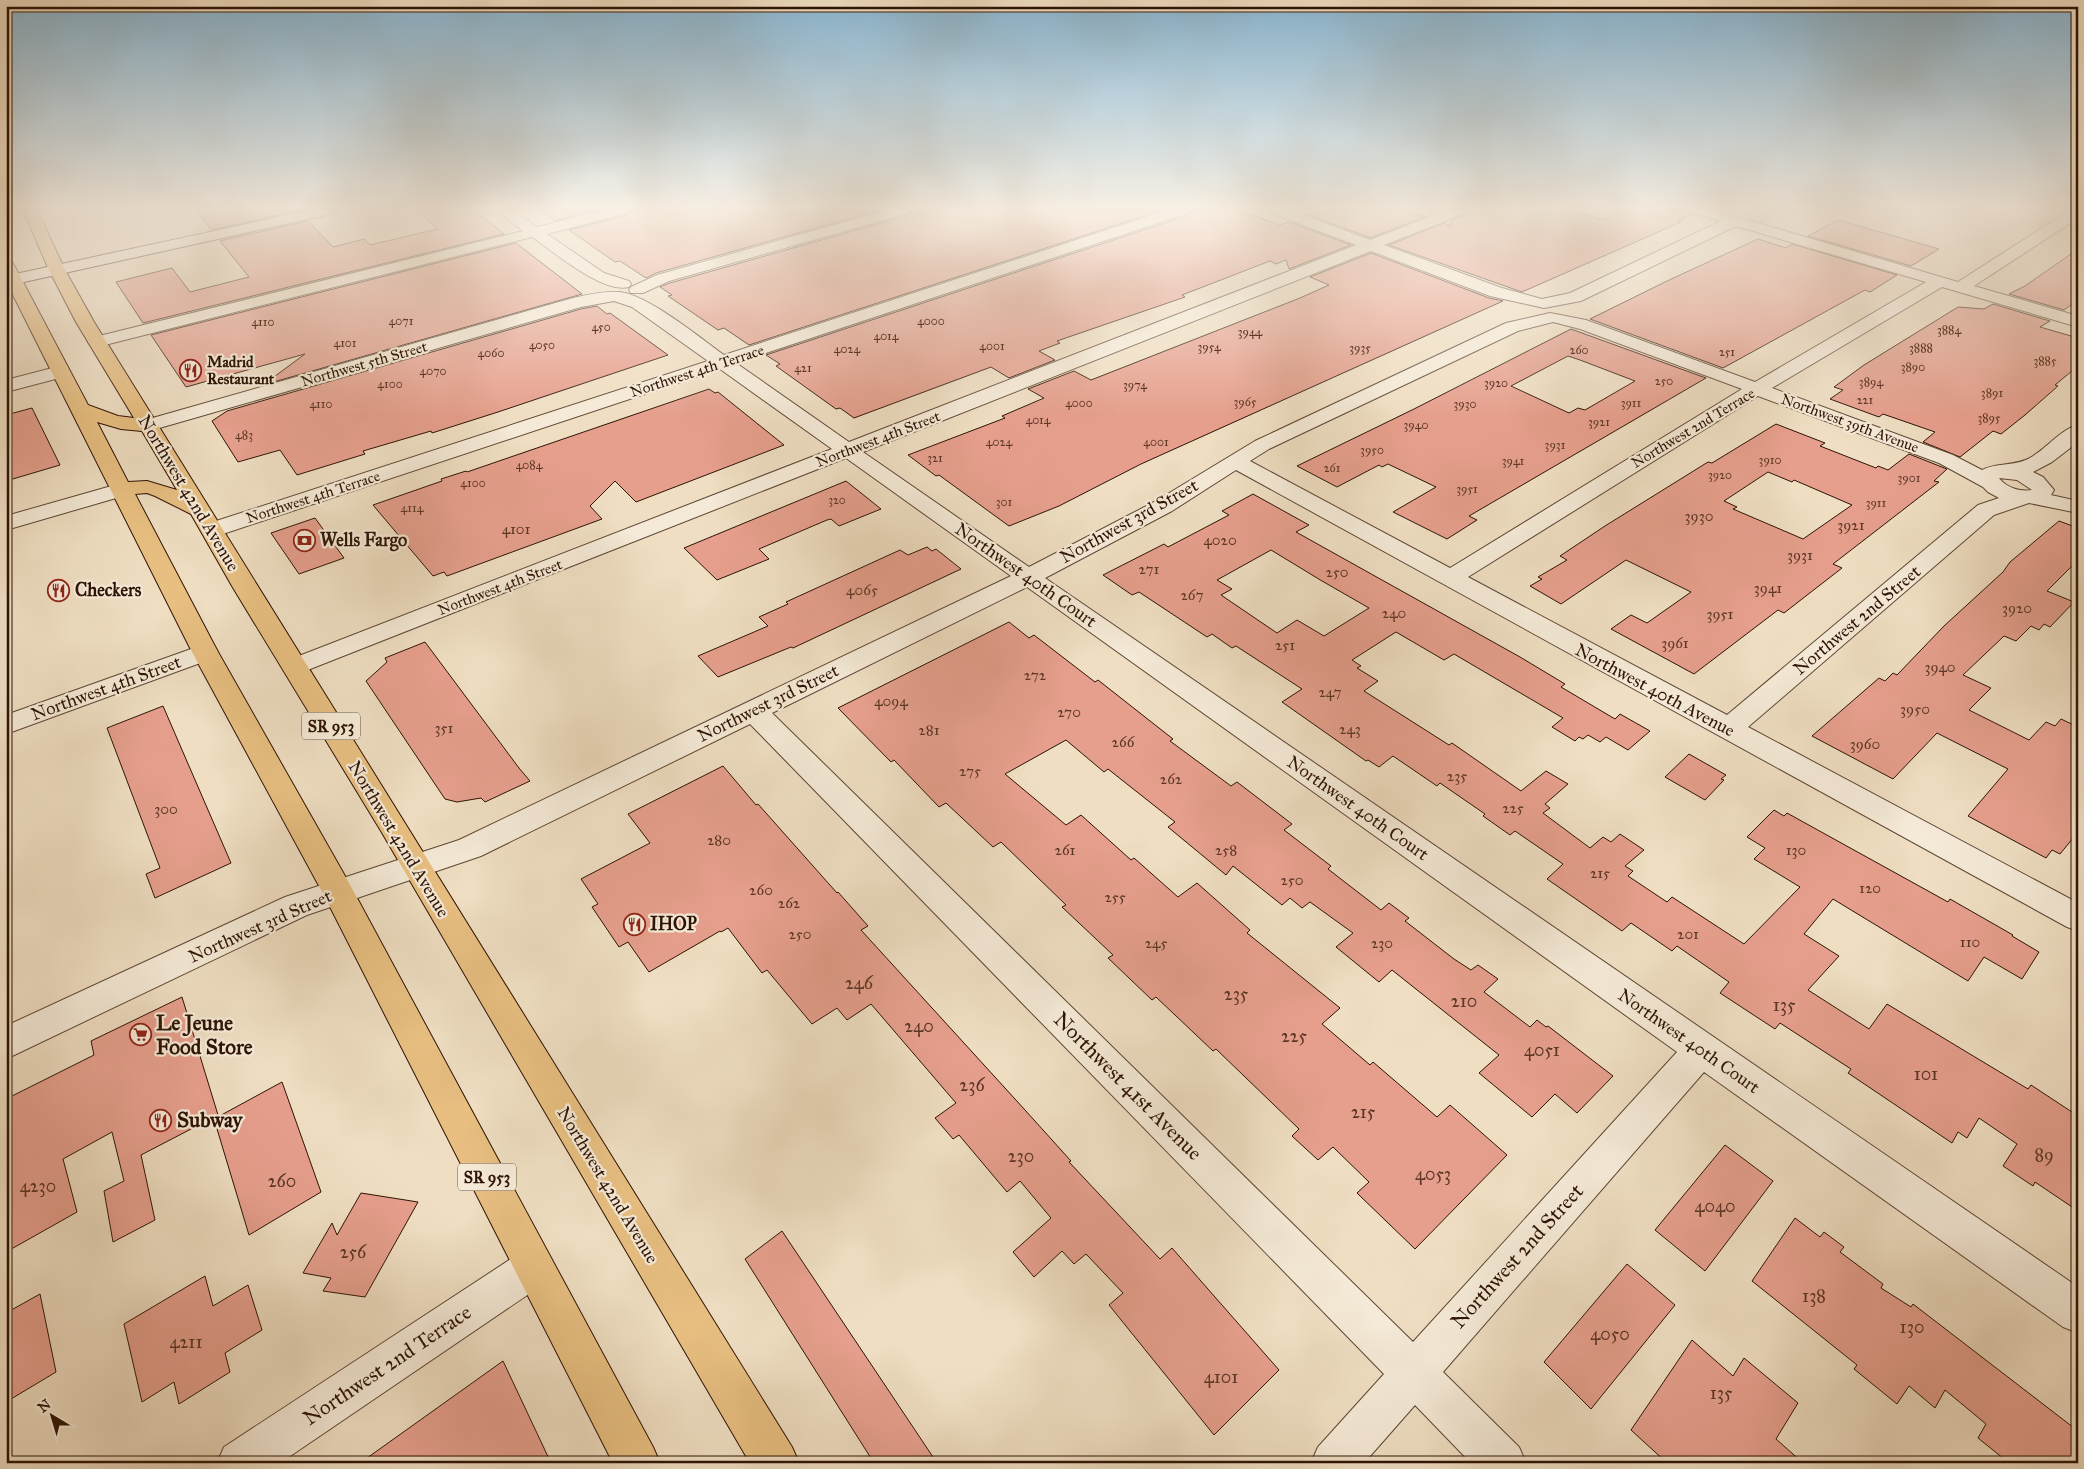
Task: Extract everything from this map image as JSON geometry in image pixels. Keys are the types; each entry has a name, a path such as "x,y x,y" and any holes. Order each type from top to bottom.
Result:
{"main road":[{"name":"SR 953","path":"9,279 122,489 205,652 338,892 637,1463"},
{"name":"Northwest 42nd Avenue","path":"62,279 97,342 149,425 244,586 416,866 776,1463"},
{"path":"80,409 114,423 149,425"},
{"path":"122,489 147,487 163,491 206,520"}],"street":[{"path":"97,342 350,279"},
{"name":"Northwest 40th Court","path":"601,279 849,450 1701,1050 2078,1312"},
{"name":"Northwest 5th Street","path":"149,425 661,279"},
{"name":"Northwest 4th Terrace","path":"206,520 722,362 975,279"},
{"name":"Northwest 4th Street","path":"295,667 1288,279"},
{"name":"Northwest 39th Avenue","path":"1459,279 1543,312 1586,326 1998,478 2029,478 2034,492"},
{"name":"Northwest 3rd Street","path":"6,1043 296,906 470,848 752,710 994,595 1164,506 1234,461 1282,434 1614,279"},
{"path":"1932,279 2078,322"},
{"path":"1961,287 1974,279"},
{"name":"Northwest 2nd Terrace","path":"1449,579 1757,389 1940,281"},
{"path":"6,386 60,372"},
{"path":"1998,478 2043,461 2078,431"},
{"name":"Northwest 40th Avenue","path":"1234,461 2078,918"},
{"path":"2043,461 2034,492 2076,507"},
{"name":"Northwest 2nd Street","path":"1986,510 1998,478"},
{"path":"6,523 122,489"},
{"name":"Northwest 2nd Street","path":"1728,729 1986,510 2034,492"},
{"name":"Northwest 4th Street","path":"6,725 205,652"},
{"name":"Northwest 41st Avenue","path":"752,710 1503,1463"},
{"name":"Northwest 2nd Street","path":"1334,1463 1701,1050"},
{"name":"Northwest 2nd Terrace","path":"240,1463 534,1267"}],"building":[{"path":"130,279 180,279 190,292 243,279 323,279 143,323 116,282"},
{"path":"375,279 562,279 582,294 263,385 305,354 186,387 151,335"},
{"path":"686,279 952,279 749,345 724,328 718,330 668,296 672,295 660,287"},
{"path":"997,279 1225,279 1182,295 1185,297 1057,341 1060,343 1039,351 1055,360 1009,378 991,367 854,418 840,408 836,409 776,366 780,364 766,355"},
{"path":"1314,279 1438,279 1489,298 1503,301 1141,464 1059,506 1009,526 908,455 1005,418 1002,416 1044,398 1028,389 1074,371 1091,380 1329,285"},
{"path":"1484,279 1553,279 1522,292"},
{"path":"1672,279 1891,279 1870,292 1865,290 1723,368 1590,319"},
{"path":"2036,279 2078,279 2078,300 2064,310 2009,294"},
{"path":"1993,304 2050,321 2040,327 2078,338 2078,366 2055,385 2058,386 2001,434 1993,431 1960,457 1923,442 1935,432 1883,414 1879,417 1830,399 1843,390 1834,387 1864,365 1958,307 1984,309"},
{"path":"597,306 607,314 610,313 668,355 432,433 431,431 363,451 365,454 297,475 280,450 238,462 212,421 227,411"},
{"path":"1571,329 1706,378 1469,516 1477,520 1447,539 1393,512 1436,487 1388,464 1382,467 1379,465 1337,487 1297,466","holes":["1568,356 1635,381 1585,410 1578,408 1569,413 1511,386"]},
{"path":"709,389 715,393 718,392 784,445 636,502 615,481 590,506 602,519 447,576 444,572 433,576 373,505 442,481 441,479 467,472"},
{"path":"32,408 60,465 6,481 6,415"},
{"path":"1776,424 1825,443 1820,446 1876,468 1878,466 1888,470 1909,454 1947,469 1934,481 1939,482 1833,564 1842,568 1784,613 1778,610 1694,674 1611,629 1631,615 1647,623 1691,592 1626,560 1561,604 1530,586 1542,579 1538,577 1567,560 1560,556 1708,462 1712,463","holes":["1768,472 1792,482 1794,480 1852,505 1803,539 1733,509 1737,507 1724,501"]},
{"path":"846,481 881,509 839,526 831,519 827,520 759,549 769,559 717,580 684,548"},
{"path":"1253,494 1309,525 1296,532 1520,657 1565,684 1561,687 1615,719 1620,714 1650,731 1628,750 1606,737 1600,742 1588,735 1583,739 1579,737 1575,741 1552,727 1563,718 1454,654 1444,660 1396,632 1352,660 1361,666 1357,668 1378,681 1364,691 1449,745 1452,743 1521,791 1546,771 1568,784 1545,804 1550,808 1543,813 1590,848 1603,837 1611,842 1620,834 1644,850 1625,866 1633,871 1628,876 1667,902 1672,897 1744,944 1800,887 1754,859 1765,848 1747,837 1774,810 1784,816 1787,813 1948,902 1950,899 2039,952 2022,979 1984,957 1968,981 1833,899 1804,934 1839,956 1808,990 1869,1029 1887,1004 2028,1089 2031,1085 2078,1116 2078,1211 2035,1182 2033,1186 2003,1166 2017,1144 1979,1118 1967,1138 1958,1132 1952,1143 1848,1073 1851,1069 1780,1023 1775,1029 1720,993 1729,982 1677,946 1672,951 1631,923 1622,931 1547,879 1563,864 1515,831 1510,835 1483,816 1485,814 1440,783 1437,786 1393,756 1379,767 1368,760 1366,761 1282,702 1302,689 1236,646 1232,648 1212,634 1207,637 1139,592 1132,595 1103,575 1164,544 1168,547 1229,515 1222,511","holes":["1271,550 1369,608 1324,636 1297,620 1277,633 1221,595 1232,589 1217,580"]},
{"name":"Wells Fargo","path":"315,518 344,558 299,574 271,533"},
{"path":"2059,521 2078,528 2078,560 2047,591 2074,602 2050,627 2044,624 2039,630 2031,626 2016,641 2004,636 1963,675 1991,688 1969,710 2029,740 2046,722 2055,726 2061,719 2078,727 2078,832 2060,854 2052,850 2046,858 1968,816 2008,769 1937,733 1893,779 1812,736 1879,678 1885,681 1893,673 1897,675 1944,626 2003,572 2010,562"},
{"path":"927,547 932,551 936,549 961,569 793,648 791,647 718,677 698,656 768,626 759,617 788,604 786,602 900,550 908,555"},
{"path":"1009,622 1029,638 1034,635 1095,682 1098,680 1173,739 1170,741 1231,786 1237,782 1292,824 1284,830 1331,866 1328,869 1381,910 1389,903 1409,918 1405,921 1454,959 1471,970 1478,965 1498,979 1484,992 1530,1027 1537,1020 1546,1027 1548,1026 1613,1076 1577,1113 1555,1094 1532,1117 1479,1073 1499,1055 1392,970 1379,982 1336,947 1353,933 1310,902 1302,908 1290,898 1282,905 1233,866 1226,875 1168,827 1175,822 1108,769 1104,772 1066,740 1005,774 1066,825 1081,815 1131,860 1134,858 1178,897 1197,883 1250,930 1247,933 1340,1008 1322,1024 1370,1065 1373,1062 1437,1117 1450,1105 1507,1155 1415,1249 1357,1193 1369,1182 1333,1147 1318,1160 1292,1136 1299,1129 1216,1049 1213,1051 1156,997 1152,1000 1108,958 1113,955 1062,907 1066,905 1001,842 993,847 946,803 939,807 894,760 891,762 838,708"},
{"path":"425,642 530,781 485,802 481,798 457,802 445,799 366,681 387,662 385,658"},
{"path":"163,706 231,863 155,898 146,874 160,868 107,728"},
{"path":"1689,754 1726,775 1721,779 1724,780 1705,800 1665,777"},
{"path":"723,766 756,805 758,804 868,926 861,930 1071,1161 1069,1162 1160,1259 1172,1248 1279,1370 1214,1435 1109,1305 1123,1293 1086,1254 1074,1264 1062,1251 1034,1277 1013,1252 1051,1218 1020,1181 1007,1192 959,1135 953,1139 935,1118 956,1103 871,1004 847,1020 837,1008 812,1024 767,970 762,973 728,928 649,972 628,942 619,947 592,907 598,904 581,879 650,843 628,814"},
{"path":"182,997 218,1115 141,1155 155,1220 113,1242 104,1191 124,1181 112,1132 63,1159 77,1212 6,1252 6,1099 94,1055 91,1041"},
{"path":"282,1082 321,1192 249,1235 214,1119"},
{"path":"1725,1145 1773,1181 1705,1271 1655,1230"},
{"path":"361,1193 418,1202 365,1297 323,1291 331,1278 303,1273 332,1223 337,1235"},
{"path":"1795,1218 1820,1237 1824,1232 1844,1247 1840,1252 1883,1284 1881,1288 1911,1307 1913,1304 2078,1431 2078,1463 2009,1463 1978,1438 1986,1424 1945,1390 1935,1408 1909,1386 1897,1404 1854,1369 1857,1365 1752,1281"},
{"path":"782,1231 937,1463 874,1463 745,1259"},
{"path":"1627,1264 1675,1305 1591,1409 1544,1362"},
{"path":"205,1276 213,1306 248,1285 262,1330 225,1353 230,1372 179,1404 174,1382 142,1402 124,1324"},
{"path":"40,1294 56,1372 6,1402 6,1313"},
{"path":"1692,1340 1733,1376 1744,1358 1798,1403 1776,1439 1803,1463 1667,1463 1631,1430"},
{"path":"503,1361 551,1463 360,1463"}],"place":[{"name":"Madrid Restaurant","path":"191,371"},
{"name":"Wells Fargo","path":"304,540"},
{"name":"Checkers","path":"59,590"},
{"name":"IHOP","path":"634,924"},
{"name":"Le Jeune Food Store","path":"140,1035"},
{"name":"Subway","path":"161,1120"}]}
